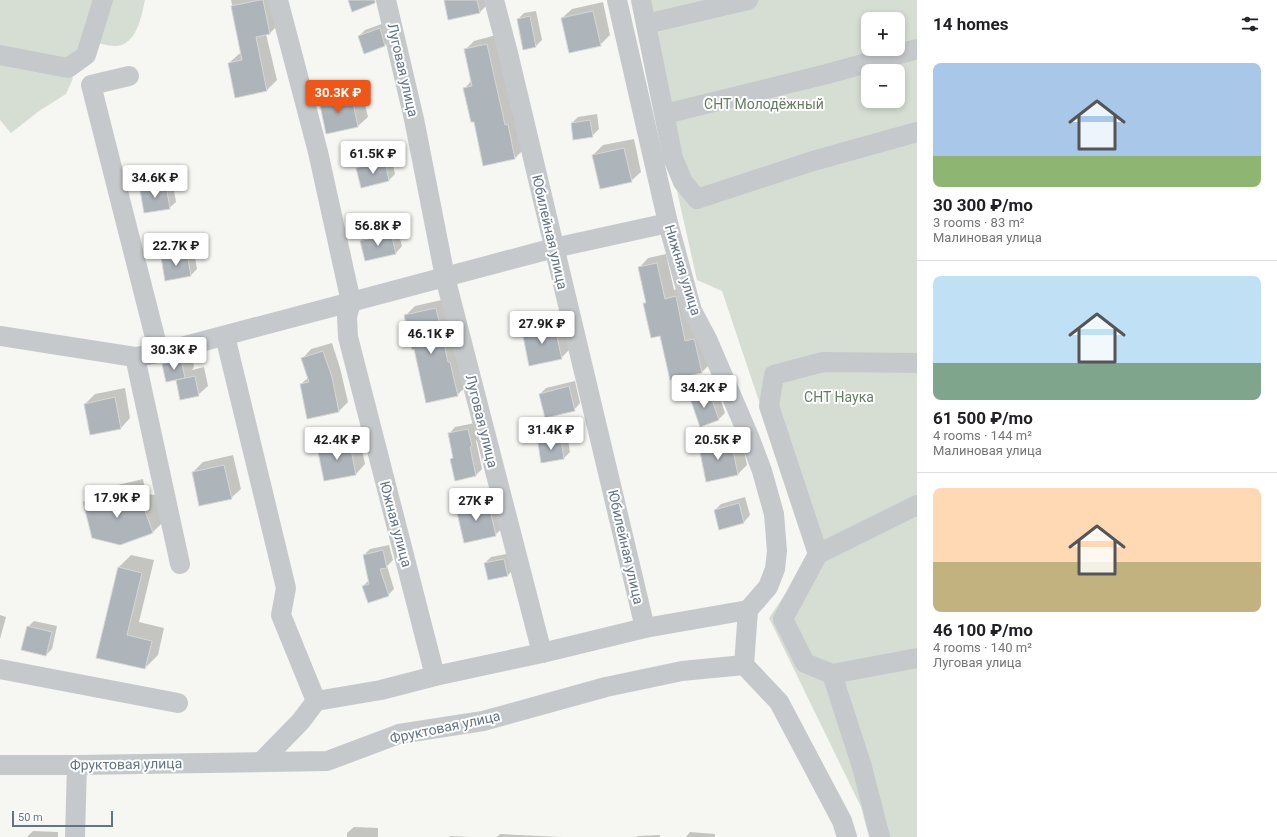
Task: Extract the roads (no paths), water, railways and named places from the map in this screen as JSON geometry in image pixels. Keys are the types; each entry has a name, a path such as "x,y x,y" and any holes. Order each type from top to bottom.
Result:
{"street":[{"path":"0,55 68,68 86,55 103,0"},
{"path":"278,0 318,152 351,302"},
{"name":"Луговая улица","path":"386,0 414,119 445,277 542,653"},
{"name":"Юбилейная улица","path":"494,0 645,628"},
{"name":"Нижняя улица","path":"617,0 668,223 692,311 707,339 750,439 762,471 774,514 777,551 775,569 768,587 748,610"},
{"path":"642,0 673,158 683,182 697,199 813,161 917,132"},
{"path":"646,24 748,0"},
{"path":"665,114 827,74 917,49"},
{"path":"129,76 91,85 159,353"},
{"path":"0,336 134,357 159,353 554,248 668,223"},
{"name":"Южная улица","path":"351,302 347,317 348,337 435,676"},
{"path":"225,336 286,588 281,615 316,701"},
{"path":"134,357 180,564"},
{"path":"818,554 768,406 774,375 823,362 917,363"},
{"path":"917,505 818,554 783,619 805,663 832,674 917,658"},
{"path":"262,761 300,721 316,701 381,690 435,676 542,653 645,628 748,610 744,665 779,702 842,821 847,837"},
{"name":"Фруктовая улица","path":"0,765 327,761 399,734 483,721 606,687 682,671 744,665"},
{"path":"0,669 178,703"},
{"path":"832,674 862,767 880,837"},
{"path":"75,837 77,765"}],"park label":[{"name":"СНТ Молодёжный","path":"764,104"},
{"name":"СНТ Наука","path":"839,397"}]}
